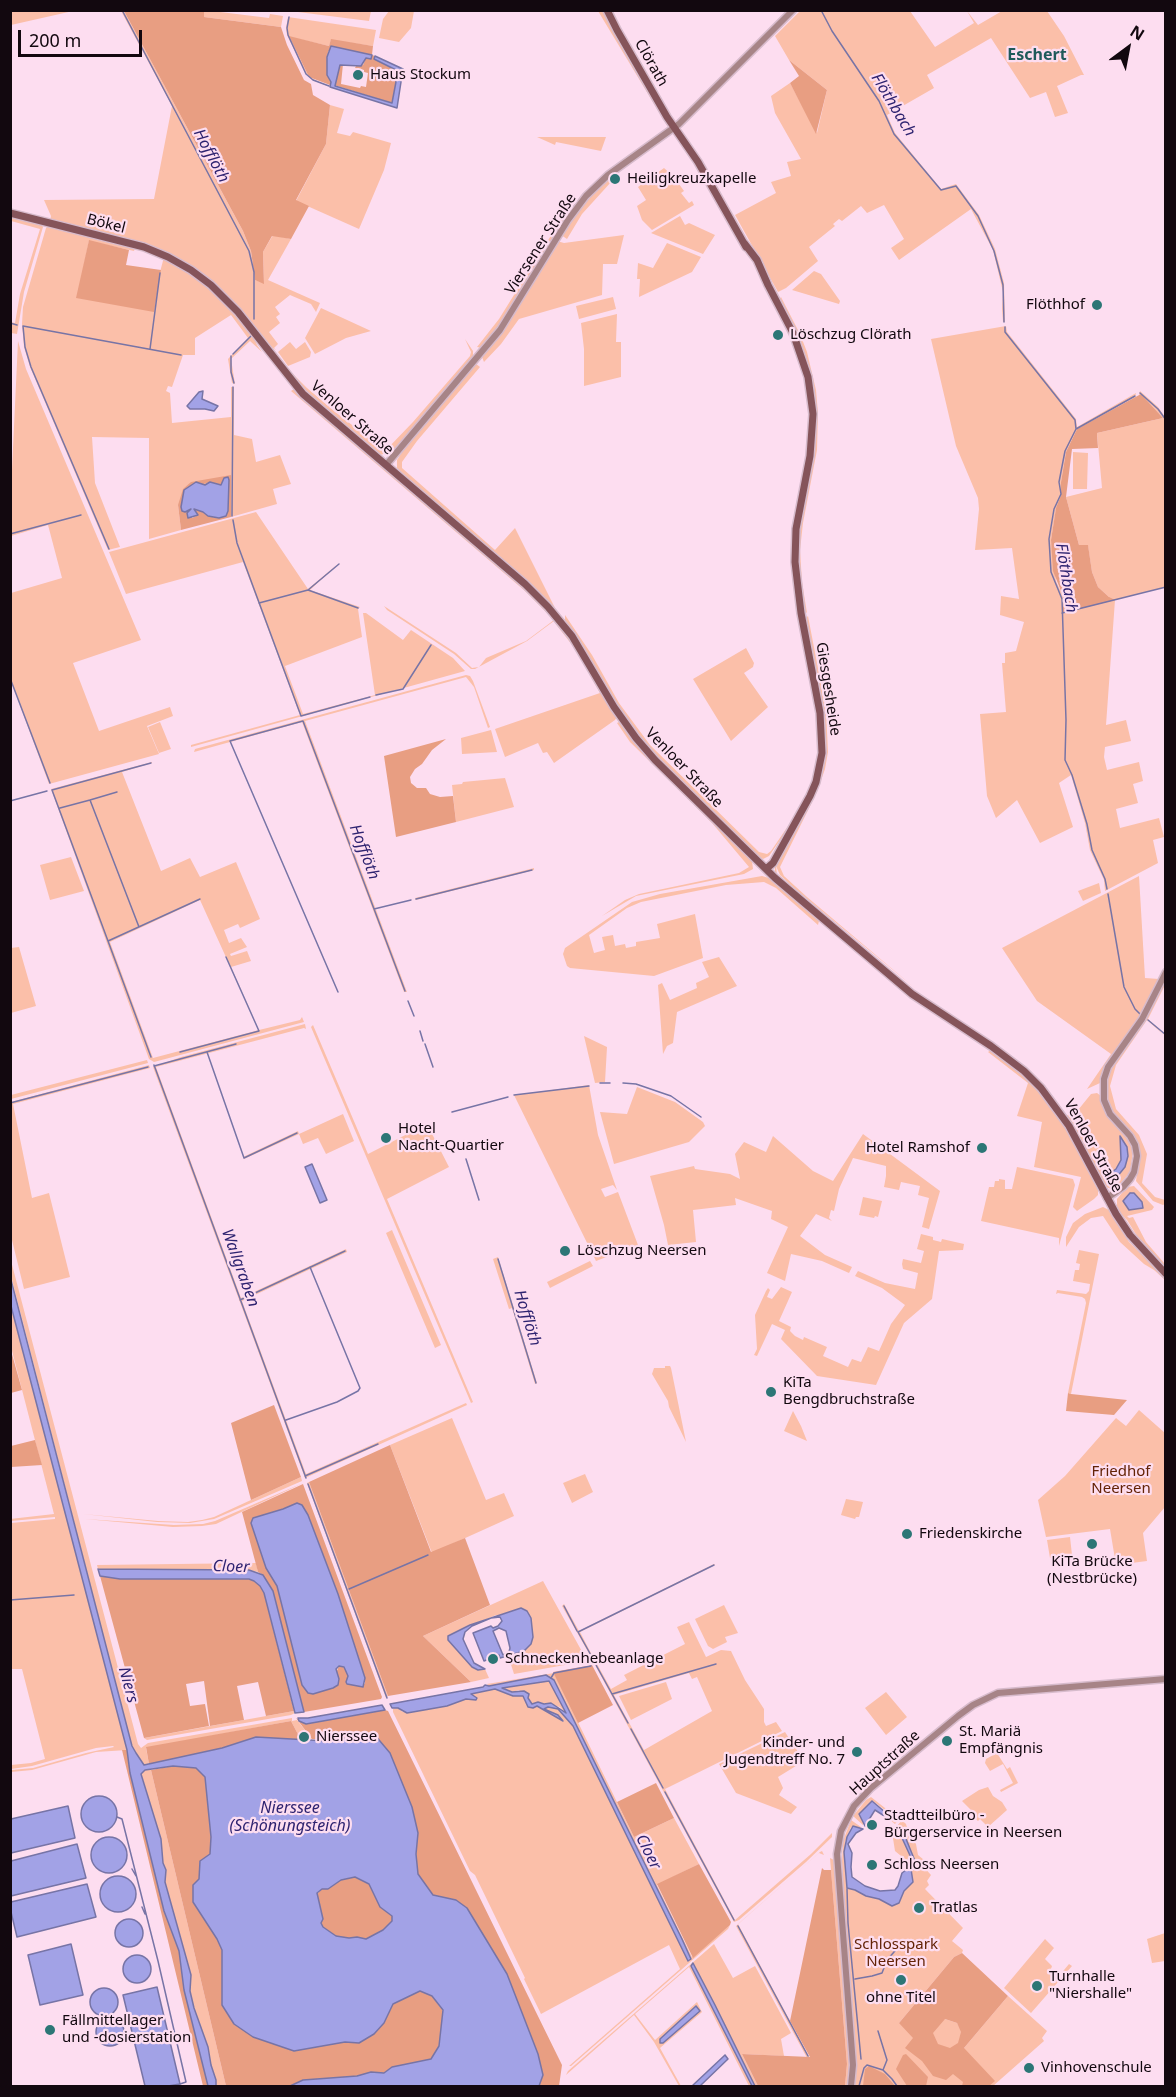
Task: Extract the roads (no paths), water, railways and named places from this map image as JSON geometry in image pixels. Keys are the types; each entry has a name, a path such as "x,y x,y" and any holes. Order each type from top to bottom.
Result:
{"main road":[{"name":"Clörath","path":"607,10 674,128 698,162 744,243 759,275 768,285"},
{"name":"Bökel","path":"10,213 144,247 191,270"},
{"name":"Venloer Straße","path":"191,270 227,300 303,393 548,607 576,642 614,707 636,738 655,760 766,868 912,994 992,1046 1024,1071 1041,1088 1069,1126 1107,1198 1130,1235 1166,1274"},
{"name":"Giesgesheide","path":"766,868 772,863 810,796 816,782 822,753 820,713 795,572 796,529 813,430 811,396 801,352 768,285"}],"street":[{"name":"Viersener Straße","path":"386,465 501,327 584,199 608,175 674,128 793,10"},
{"path":"1107,1198 1130,1179 1137,1156 1130,1136 1110,1114 1104,1100 1104,1079 1108,1067 1142,1019 1166,972"},
{"name":"Hauptstraße","path":"851,2086 854,2065 837,1854 841,1831 848,1815 857,1803 871,1788 958,1716 973,1705 998,1693 1166,1679"}],"water":[{"path":"331,46 372,55 371,59 366,58 361,66 340,65 335,86 392,103 398,71 374,59 375,56 403,69 397,108 330,87 327,57"},
{"path":"203,391 202,399 218,406 214,411 190,409 187,406 199,392"},
{"path":"228,477 226,516 219,518 208,516 194,509 198,515 188,518 187,513 191,509 185,512 181,507 184,490 196,482 205,485 210,482 221,485 224,478"},
{"path":"1120,1136 1127,1147 1128,1156 1125,1167 1112,1183 1106,1176 1116,1169 1121,1160"},
{"path":"312,1164 327,1200 320,1203 305,1167"},
{"path":"1130,1193 1134,1193 1142,1202 1143,1208 1129,1210 1123,1201"},
{"name":"Nierssee (Schönungsteich)","path":"10,1276 132,1746 144,1765 222,1748 256,1737 327,1741 374,1734 390,1753 412,1807 418,1833 416,1854 418,1874 433,1895 456,1900 467,1908 507,1974 538,2054 543,2075 539,2086 290,2086 303,2080 357,2076 371,2072 384,2073 392,2067 431,2059 439,2046 443,2010 432,1996 420,1991 393,2004 384,2023 374,2034 359,2043 345,2042 294,2051 253,2037 234,2024 222,2005 222,1950 193,1902 193,1885 199,1879 200,1861 210,1854 211,1837 205,1777 196,1768 173,1766 145,1770 141,1774 161,1839 163,1863 166,1870 165,1882 191,1975 190,1991 194,2008 208,2047 216,2080 216,2086 208,2086 184,1990 179,1951 164,1911 130,1773 127,1750 11,1306","holes":["355,1877 369,1884 380,1907 392,1916 392,1921 383,1930 366,1939 336,1936 323,1927 317,1893 341,1880"]},
{"path":"297,1503 302,1505 308,1515 338,1594 365,1678 363,1687 347,1684 348,1676 344,1667 339,1666 336,1669 338,1685 333,1688 313,1694 308,1693 302,1685 277,1586 266,1568 251,1523 253,1518"},
{"path":"98,1569 249,1570 263,1575 273,1591 304,1712 295,1713 264,1593 254,1581 249,1579 120,1579 100,1576"},
{"path":"521,1608 527,1611 531,1618 533,1637 531,1644 524,1651 500,1658 499,1655 484,1661 473,1633 491,1626 493,1628 498,1626 502,1621 500,1617 491,1618","holes":["499,1628 506,1631 509,1652 503,1655 493,1631"]},
{"path":"491,1618 472,1626 465,1632 463,1639 474,1663 485,1669 478,1670 472,1667 448,1640 448,1636"},
{"path":"546,1675 554,1680 691,1959 688,1961 573,1726 558,1709 548,1707 544,1709 558,1715 563,1721 537,1706 528,1707 523,1696 513,1696 495,1689 471,1694 477,1698 476,1700 466,1699 447,1706 407,1713 398,1708 392,1708 390,1704","holes":["549,1681 566,1713 551,1703 532,1704 528,1698 529,1694 524,1691 512,1692 502,1688"]},
{"path":"382,1705 385,1710 306,1724 298,1718 308,1718"},
{"path":"99,1796 112,1801 117,1814 112,1827 99,1832 86,1827 81,1814 86,1801"},
{"path":"872,1801 892,1818 889,1819 875,1810 865,1826 859,1814"},
{"path":"68,1806 75,1838 11,1853 11,1819"},
{"path":"853,1826 863,1829 856,1833 848,1844 852,1853 852,1877 865,1886 880,1891 895,1890 902,1873 913,1862 902,1838 902,1829 915,1861 911,1869 913,1882 904,1891 899,1903 892,1906 847,1888 844,1852 847,1837"},
{"path":"109,1837 122,1842 127,1855 122,1868 109,1873 96,1868 91,1855 96,1842"},
{"path":"77,1844 86,1878 11,1896 11,1861"},
{"path":"118,1876 131,1881 136,1894 131,1907 118,1912 105,1907 100,1894 105,1881"},
{"path":"87,1884 96,1917 17,1937 11,1902"},
{"path":"129,1919 139,1923 143,1933 139,1943 129,1947 119,1943 115,1933 119,1923"},
{"path":"71,1944 83,1995 40,2005 28,1955"},
{"path":"137,1955 147,1959 151,1969 147,1979 137,1983 127,1979 123,1969 127,1959"},
{"path":"693,1963 755,2086 752,2086 691,1966"},
{"path":"157,1987 180,2084 145,2086 123,1995"},
{"path":"104,1988 114,1992 118,2002 114,2012 104,2016 94,2012 90,2002 94,1992"},
{"path":"696,2006 700,2011 663,2043 660,2043 660,2039"},
{"path":"110,2018 120,2022 124,2032 120,2042 110,2046 100,2042 96,2032 100,2022"},
{"path":"725,2055 728,2059 700,2086 692,2086"}],"waterway":[{"name":"Hofflöth","path":"122,10 249,251 254,272 254,319"},
{"name":"Flöthbach","path":"821,10 832,31 879,101 894,134 941,190 956,186 978,216 994,251 1003,285 1004,322"},
{"path":"289,17 288,35 306,74 313,80 329,86"},
{"path":"150,349 160,273"},
{"path":"10,323 17,325"},
{"path":"109,549 31,367 25,347 23,326 181,355"},
{"name":"Flöthbach","path":"1005,327 1005,332 1075,420 1076,429 1065,451 1059,482 1061,494 1054,509 1049,539 1051,572 1062,599 1065,760 1087,824 1092,850 1107,889"},
{"name":"Hofflöth","path":"233,354 251,336"},
{"name":"Hofflöth","path":"231,356 234,383"},
{"name":"Hofflöth","path":"232,516 233,387"},
{"path":"1140,393 1158,409 1166,420"},
{"path":"1076,429 1135,396"},
{"path":"10,534 81,515"},
{"name":"Hofflöth","path":"233,520 237,543 301,716 370,697"},
{"path":"308,590 339,564"},
{"path":"1062,613 1166,587"},
{"path":"259,603 308,590 358,608"},
{"path":"376,695 403,689 431,645"},
{"name":"Wallgraben","path":"10,678 50,783"},
{"path":"338,992 230,741 303,721 405,991"},
{"path":"52,790 151,763"},
{"name":"Wallgraben","path":"52,790 151,1057"},
{"path":"10,801 47,791"},
{"path":"90,800 117,792"},
{"path":"60,808 90,800 139,927"},
{"path":"416,899 532,870"},
{"name":"Flöthbach","path":"1108,894 1124,987 1140,1014"},
{"path":"108,941 200,899"},
{"path":"374,909 411,900"},
{"path":"180,1052 259,1031 226,957"},
{"name":"Hofflöth","path":"408,1001 414,1016"},
{"name":"Flöthbach","path":"1148,1020 1166,1035"},
{"name":"Hofflöth","path":"420,1031 423,1041"},
{"path":"154,1066 236,1044"},
{"name":"Hofflöth","path":"425,1044 433,1067"},
{"path":"207,1052 244,1158 297,1133"},
{"name":"Wallgraben","path":"154,1065 306,1478"},
{"path":"10,1103 148,1067"},
{"path":"600,1083 610,1083"},
{"path":"623,1083 636,1084 671,1096 701,1117"},
{"path":"514,1095 589,1086"},
{"path":"452,1112 508,1097"},
{"name":"Hofflöth","path":"466,1159 479,1200"},
{"path":"240,1300 345,1251"},
{"name":"Hofflöth","path":"498,1259 536,1383"},
{"path":"286,1420 337,1402 360,1388 310,1267"},
{"path":"305,1476 378,1444"},
{"name":"Wallgraben","path":"308,1484 387,1698"},
{"path":"349,1589 428,1555"},
{"path":"592,1657 578,1632 714,1565"},
{"path":"10,1600 74,1595"},
{"path":"564,1606 577,1631"},
{"path":"612,1694 716,1664"},
{"path":"596,1665 628,1723"},
{"path":"551,1678 554,1673 591,1666"},
{"path":"631,1729 663,1788"},
{"path":"665,1792 734,1920"},
{"path":"117,1817 122,1819 158,1961 186,2082 180,2084"},
{"path":"132,1869 136,1876"},
{"path":"847,1889 861,2059"},
{"path":"142,1907 145,1914"},
{"path":"738,1926 808,2056"},
{"path":"855,1979 882,1973 887,1960 901,1944"},
{"path":"878,2031 887,2060 883,2070"},
{"path":"859,2086 867,2065 883,2070 897,2086"}],"place":[{"name":"Haus Stockum","path":"358,75"},
{"name":"Heiligkreuzkapelle","path":"615,179"},
{"name":"Flöthhof","path":"1097,305"},
{"name":"Löschzug Clörath","path":"778,335"},
{"name":"Hotel Nacht-Quartier","path":"386,1138"},
{"name":"Hotel Ramshof","path":"982,1148"},
{"name":"Löschzug Neersen","path":"565,1251"},
{"name":"KiTa Bengdbruchstraße","path":"771,1392"},
{"name":"Friedenskirche","path":"907,1534"},
{"name":"KiTa Brücke (Nestbrücke)","path":"1092,1544"},
{"name":"Schneckenhebeanlage","path":"493,1659"},
{"name":"Nierssee","path":"304,1737"},
{"name":"St. Mariä Empfängnis","path":"947,1741"},
{"name":"Kinder- und Jugendtreff No. 7","path":"857,1752"},
{"name":"Stadtteilbüro - Bürgerservice in Neersen","path":"872,1825"},
{"name":"Schloss Neersen","path":"872,1865"},
{"name":"Tratlas","path":"919,1908"},
{"name":"ohne Titel","path":"901,1980"},
{"name":"Turnhalle \"Niershalle\"","path":"1037,1986"},
{"name":"Fällmittellager und -dosierstation","path":"50,2030"},
{"name":"Vinhovenschule","path":"1029,2068"}],"district":[{"name":"Eschert","path":"1037,55"}],"park label":[{"name":"Friedhof Neersen","path":"1121,1480"},
{"name":"Schlosspark Neersen","path":"896,1954"}],"water label":[{"name":"Cloer","path":"231,1567"},
{"name":"Niers","path":"128,1685"},
{"name":"Cloer","path":"648,1852"}]}
